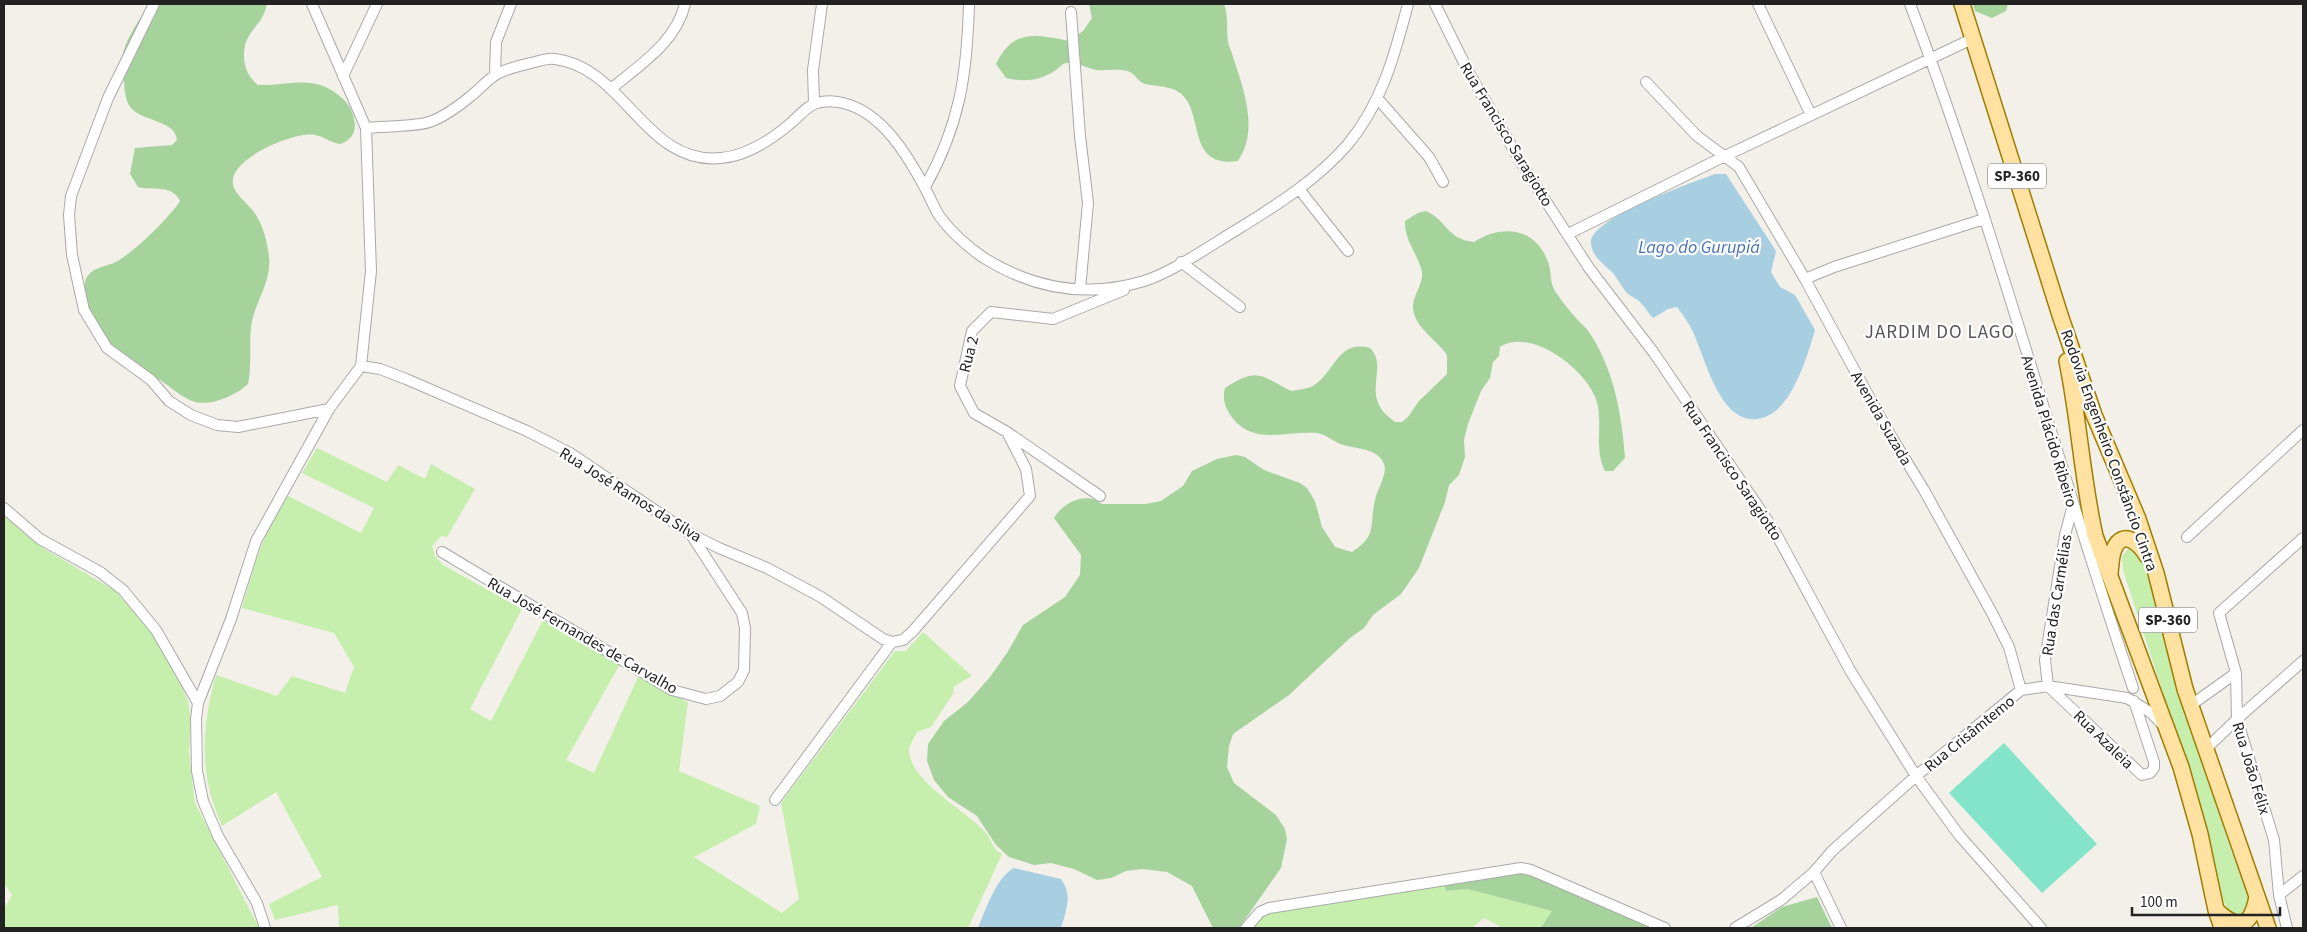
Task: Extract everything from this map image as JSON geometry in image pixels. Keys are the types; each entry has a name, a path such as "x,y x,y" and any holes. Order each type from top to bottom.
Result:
{"main road":[{"name":"Rodovia Engenheiro Constâncio Cintra","path":"1962,4 2060,315 2094,415 2138,519 2156,573 2191,705 2268,928"},
{"name":"Rodovia Engenheiro Constâncio Cintra","path":"2060,315 2077,408 2087,499 2095,536 2167,728 2200,834 2216,910 2222,928"},
{"path":"2110,578 2114,547 2121,541 2128,539 2140,545 2156,573"},
{"path":"2216,910 2228,923 2235,926 2243,924 2250,919 2254,912 2257,896"}],"street":[{"path":"154,4 108,98 70,196 69,215 72,255 84,310 107,348 151,380 169,401 191,415 217,425 238,427 276,422 328,409"},
{"path":"265,928 256,903 218,836 203,801 197,771 198,703 231,619 256,541 328,409 361,366 371,271 366,128 312,4"},
{"path":"343,76 377,4"},
{"path":"495,75 496,42 511,4"},
{"path":"612,88 664,44 683,15 685,4"},
{"path":"814,103 813,70 822,4"},
{"path":"925,187 943,156 958,110 968,44 970,4"},
{"path":"366,128 430,123 468,99 495,75 551,58 573,63 612,88 641,121 661,139 680,151 701,159 723,158 747,151 774,137 814,103 830,101 848,104 866,114 905,153 940,216 956,235 982,256 1014,275 1044,286 1080,289 1111,288 1147,280 1263,214 1299,189 1348,144 1378,99 1395,54 1408,4"},
{"name":"Rua Francisco Saragiotto","path":"1434,4 1469,72 1525,169 1589,268 1654,353 1774,530 1851,672 1916,776 1959,835 2041,928"},
{"path":"1758,4 1811,115"},
{"name":"Avenida Plácido Ribeiro","path":"1910,4 1931,58 1984,219 2073,505 2133,688"},
{"path":"1072,12 1080,136 1088,203 1080,289"},
{"path":"1568,234 1725,156 1974,38"},
{"name":"Avenida Suzada","path":"1646,82 1697,136 1739,167 1805,279 1873,404 1924,490 1992,613 2009,647 2021,690"},
{"path":"1378,99 1429,157 1443,182"},
{"path":"1299,189 1348,251"},
{"path":"1805,279 1834,267 1984,219"},
{"path":"1181,262 1240,307"},
{"name":"Rua 2","path":"1100,496 1007,432 974,414 960,386 972,331 991,312 1053,320 1147,280"},
{"name":"Rua José Ramos da Silva","path":"361,366 380,369 528,431 570,453 689,533 766,568 820,597 883,639 892,642"},
{"path":"2187,537 2303,430"},
{"path":"775,800 892,642 903,640 913,631 1030,496 1026,469 1007,432"},
{"name":"Rua das Carmélias","path":"2048,686 2045,660 2066,535 2073,505"},
{"path":"4,508 40,539 100,572 123,590 156,630 198,703"},
{"name":"Rua José Fernandes de Carvalho","path":"442,552 672,690 706,699 725,693 738,682 744,670 745,628 737,602 689,533"},
{"name":"Rua João Félix","path":"2287,928 2279,895 2274,840 2236,718 2236,673 2219,613 2303,538"},
{"path":"2131,700 2137,674 2138,651"},
{"path":"2207,748 2236,718 2303,661"},
{"path":"2191,705 2236,673"},
{"path":"2021,690 2048,686 2131,700 2167,728"},
{"name":"Rua Azaleia","path":"2048,686 2142,774 2150,773 2154,768 2154,762 2131,700"},
{"name":"Rua Crisâmtemo","path":"1735,928 1781,900 1814,872 1832,851 1916,776 2021,690"},
{"path":"1246,928 1260,912 1270,908 1522,868 1531,870 1665,928"},
{"path":"1814,872 1840,928"},
{"path":"2279,895 2303,876"}],"green space":[{"path":"149,4 267,4 263,16 246,42 244,60 250,76 258,85 302,82 312,83 332,90 345,101 351,110 355,125 353,135 340,144 315,135 293,137 279,142 251,156 234,175 234,188 253,211 262,227 267,245 269,266 268,275 251,327 248,384 231,396 217,401 202,403 186,398 160,380 126,362 117,355 105,341 95,322 85,292 86,279 91,272 111,264 128,254 159,226 180,201 177,196 167,190 138,187 130,174 135,148 172,145 177,140 171,129 132,109 126,97 122,63 123,53"},
{"path":"1089,4 1224,4 1228,42 1248,110 1248,136 1238,161 1221,161 1209,155 1202,146 1191,109 1185,98 1175,90 1145,84 1130,72 1096,70 1077,64 1066,63 1055,71 1036,79 1018,80 1006,78 996,64 1010,45 1018,39 1035,36 1069,41 1083,31 1092,18"},
{"path":"1973,4 2008,4 2006,11 1992,18 1975,11"},
{"path":"1426,211 1438,219 1452,233 1465,240 1474,242 1484,236 1495,233 1517,232 1535,242 1542,250 1548,262 1555,291 1589,332 1605,361 1619,409 1625,458 1613,471 1605,471 1601,462 1599,417 1596,399 1581,375 1569,364 1556,354 1527,342 1513,342 1500,347 1499,356 1493,362 1490,378 1481,391 1468,424 1464,440 1465,457 1459,475 1449,485 1445,502 1419,568 1401,594 1373,615 1364,628 1350,638 1289,695 1233,734 1229,746 1227,767 1234,783 1276,815 1285,829 1287,839 1281,868 1239,928 1213,928 1192,886 1167,872 1142,869 1126,871 1111,878 1097,880 1074,869 1051,863 1034,865 1009,857 996,845 977,816 948,797 934,780 927,761 928,744 944,721 968,702 990,677 1023,625 1065,597 1080,575 1081,555 1054,518 1063,507 1083,498 1096,500 1102,504 1146,504 1161,501 1183,486 1192,471 1217,459 1236,455 1245,457 1264,470 1300,483 1307,488 1315,501 1322,527 1335,547 1352,552 1360,546 1369,535 1376,496 1385,472 1381,458 1371,452 1345,446 1316,433 1270,435 1249,431 1239,425 1231,416 1225,403 1224,392 1225,388 1236,381 1252,375 1266,378 1291,391 1309,388 1326,375 1343,353 1359,347 1370,348 1375,354 1377,361 1376,397 1380,408 1395,422 1402,422 1408,417 1419,401 1447,374 1447,355 1422,328 1413,309 1422,273 1406,234 1405,221 1418,213"},
{"path":"317,448 387,482 398,465 425,479 431,464 475,489 447,537 441,536 432,546 435,556 443,565 522,609 470,709 491,721 543,620 620,664 566,760 594,773 638,677 688,702 679,771 760,806 756,824 694,857 782,913 799,899 781,803 895,651 906,651 923,632 972,676 954,686 953,694 931,727 917,732 909,750 912,762 929,785 978,825 987,834 994,847 1002,854 968,928 339,928 338,905 275,920 269,904 322,877 276,792 222,826 209,788 206,770 205,733 207,714 216,675 277,696 292,676 345,693 354,667 334,633 242,608 265,536 288,496 361,533 374,508 302,473"},
{"path":"4,515 43,548 114,590 149,627 169,658 188,701 191,722 189,752 195,803 259,928 4,928 4,909 12,895 4,883"},
{"path":"2129,548 2143,557 2176,682 2232,853 2250,899 2247,913 2238,917 2229,914 2218,888 2203,816 2123,570 2122,556"},
{"path":"2004,743 2097,844 2042,893 1949,793"},
{"path":"1518,871 1529,873 1651,928 1537,928 1542,926 1552,911 1467,889 1446,891 1444,885"},
{"path":"1444,885 1446,891 1467,889 1552,911 1542,926 1537,928 1503,928 1484,918 1472,928 1253,928 1261,917 1272,913"},
{"path":"1817,897 1832,928 1751,928 1782,907"}],"water":[{"name":"Lago do Gurupiá","path":"1715,174 1726,174 1776,251 1771,272 1780,287 1795,295 1815,330 1803,368 1790,394 1773,413 1762,418 1748,419 1736,413 1726,403 1717,390 1686,319 1677,307 1668,309 1653,318 1639,301 1626,292 1613,273 1596,256 1591,243 1595,233 1606,223 1623,213 1644,202"},
{"path":"1014,868 1061,879 1065,885 1068,897 1061,928 978,928 997,886 1002,878"}],"district":[{"name":"JARDIM DO LAGO","path":"1940,331"}]}
